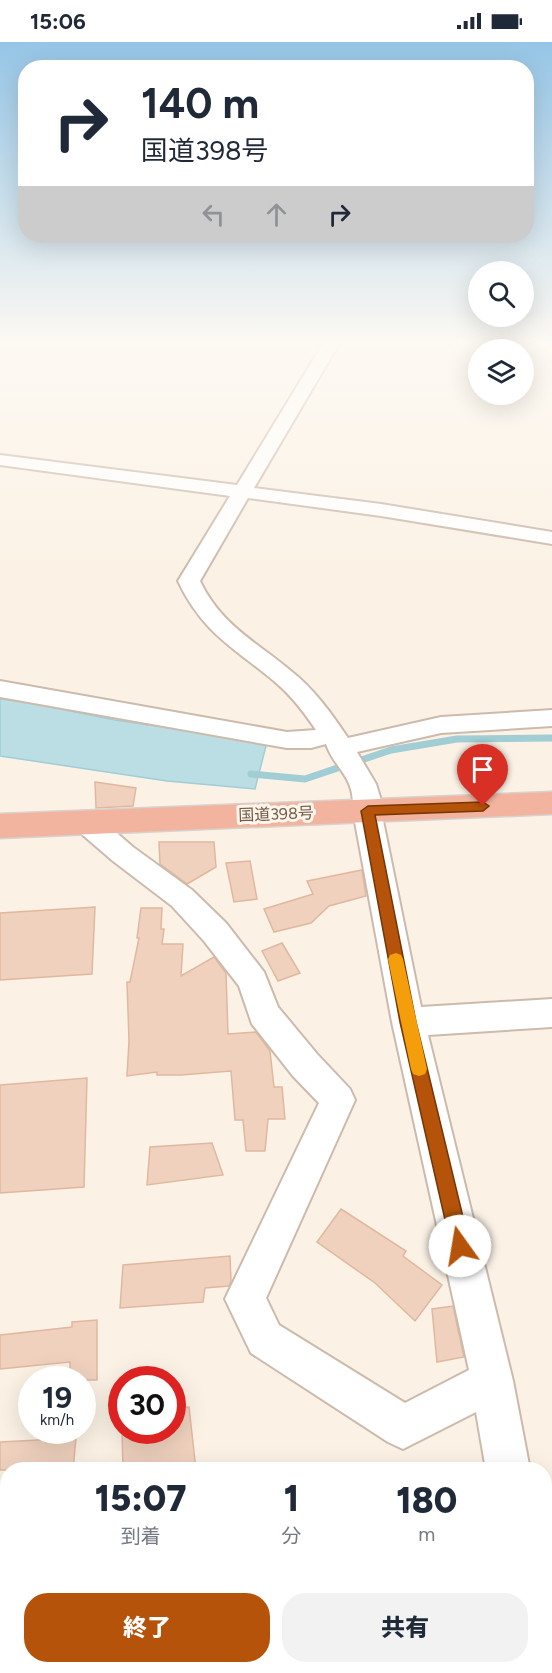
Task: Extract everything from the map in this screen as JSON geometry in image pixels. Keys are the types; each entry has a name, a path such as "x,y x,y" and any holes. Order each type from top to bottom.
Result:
{"highway":[{"name":"国道398号","path":"0,826 87,823 365,796 552,804"}],"street":[{"path":"286,418 189,581 196,600 211,620 298,690 339,746 365,796 408,1022 492,1381 507,1462"},
{"path":"0,460 381,510 552,538"},
{"path":"0,689 287,740 311,740 339,746 441,726 552,718"},
{"path":"87,823 123,854 182,898 215,932 253,981 264,1014 305,1065 338,1100 245,1299 265,1339 403,1426 492,1381"},
{"path":"408,1022 552,1013"}],"water":[{"path":"0,699 115,720 267,742 255,789 167,781 0,756"}],"building":[{"path":"95,782 136,788 133,806 96,808"},
{"path":"159,842 214,842 216,867 187,884 160,864"},
{"path":"250,861 257,899 234,902 226,863"},
{"path":"362,870 366,896 329,906 311,923 274,932 264,909 313,894 307,881"},
{"path":"95,907 92,974 0,980 0,913"},
{"path":"141,908 162,908 161,929 164,929 162,944 183,944 181,976 214,957 226,973 228,1034 256,1032 270,1051 274,1087 282,1087 285,1119 268,1119 265,1151 246,1151 243,1120 235,1120 231,1071 181,1075 157,1075 157,1072 127,1076 129,1041 127,982 130,982 139,938 137,938"},
{"path":"282,943 300,973 278,981 262,951"},
{"path":"87,1078 84,1187 0,1193 0,1085"},
{"path":"212,1143 223,1175 147,1185 150,1147"},
{"path":"341,1209 406,1251 403,1256 442,1285 415,1321 375,1283 317,1242"},
{"path":"230,1256 231,1281 229,1286 205,1288 203,1302 120,1308 123,1265"},
{"path":"453,1306 464,1357 437,1362 432,1309"},
{"path":"97,1320 97,1380 96,1366 70,1366 70,1362 0,1369 0,1335 72,1327 72,1322"},
{"path":"186,1407 189,1407 195,1462 123,1462 122,1444 186,1444"},
{"path":"0,1442 75,1444 74,1462 0,1462"}],"waterway":[{"path":"251,774 305,779 391,750 457,739 552,738"}],"slow traffic":[{"path":"396,959 419,1069"}],"route":[{"path":"460,1246 408,1022 368,811 483,806"}]}
